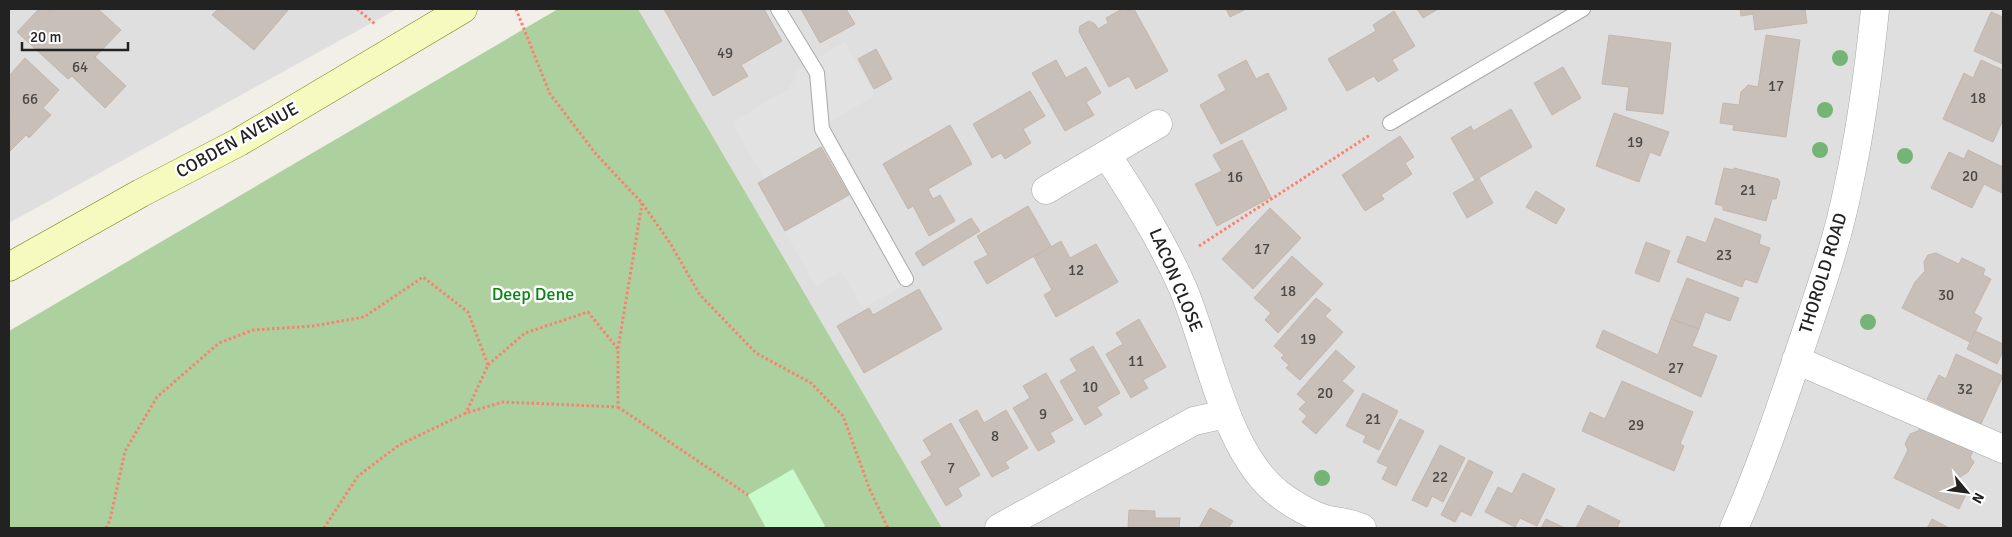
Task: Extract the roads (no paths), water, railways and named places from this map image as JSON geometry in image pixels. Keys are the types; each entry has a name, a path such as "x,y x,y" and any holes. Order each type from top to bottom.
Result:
{"street":[{"name":"COBDEN AVENUE","path":"9,268 141,193 239,142 463,9"},
{"name":"THOROLD ROAD","path":"1734,528 1773,431 1824,278 1848,189 1857,143 1875,9"},
{"path":"1046,190 1158,124"},
{"name":"LACON CLOSE","path":"1107,155 1152,223 1183,287 1226,414 1251,463 1278,493 1300,508 1327,519 1346,522 1362,528"},
{"path":"1796,360 2003,449"},
{"path":"1010,526 1194,421 1226,414"}],"lane":[{"path":"778,9 816,73 822,129 906,279"},
{"path":"1390,123 1583,9"}],"park label":[{"name":"Deep Dene","path":"533,294"}]}
